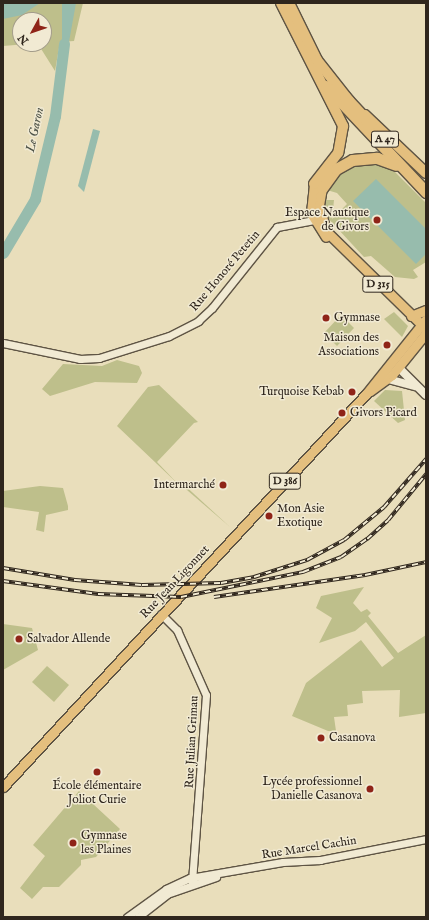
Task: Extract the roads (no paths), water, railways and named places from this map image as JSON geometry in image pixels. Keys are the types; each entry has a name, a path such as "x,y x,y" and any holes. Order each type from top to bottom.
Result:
{"highway":[{"name":"A 47","path":"282,3 305,56 326,86 426,192"},
{"name":"A 47","path":"289,3 311,50 345,97 426,181"},
{"path":"318,186 342,142 343,126 326,86"},
{"path":"345,97 426,173"},
{"path":"318,186 336,169 352,160 377,158 403,168"}],"main road":[{"path":"316,216 318,186"},
{"name":"D 315","path":"316,216 345,251 411,316 424,324"},
{"path":"411,316 426,310"},
{"name":"Rue Jean Ligonnet","path":"3,787 161,614 366,394 386,367 424,324"},
{"name":"Rue Jean Ligonnet","path":"366,394 388,379 399,368 426,333"},
{"path":"416,387 388,379 386,367 399,368 416,387 426,394"}],"street":[{"name":"Rue Honoré Petetin","path":"3,343 58,357 99,358 183,331 212,308 277,227 298,224 316,216"},
{"name":"Rue Julian Grimau","path":"161,614 177,630 206,695 199,828 191,880"},
{"name":"Rue Marcel Cachin","path":"191,880 426,839"},
{"path":"127,917 166,889 191,880"},
{"path":"138,917 166,894 191,880"}],"waterway":[{"name":"Le Garon","path":"3,253 35,199 55,116 64,44"}],"railway":[{"path":"3,568 75,580 142,585 221,583 254,577 307,560 344,540 384,507 426,459"},
{"path":"3,581 98,594 181,597 303,572 341,557 367,539 388,520 426,474"},
{"path":"214,597 365,575 426,562"}],"place":[{"name":"Espace Nautique de Givors","path":"377,220"},
{"name":"Gymnase","path":"326,318"},
{"name":"Maison des Associations","path":"387,345"},
{"name":"Turquoise Kebab","path":"352,392"},
{"name":"Givors Picard","path":"342,413"},
{"name":"Intermarché","path":"223,485"},
{"name":"Mon Asie Exotique","path":"269,516"},
{"name":"Salvador Allende","path":"19,639"},
{"name":"Casanova","path":"321,738"},
{"name":"École élémentaire Joliot Curie","path":"97,772"},
{"name":"Lycée professionnel Danielle Casanova","path":"370,789"},
{"name":"Gymnase les Plaines","path":"73,843"}]}
